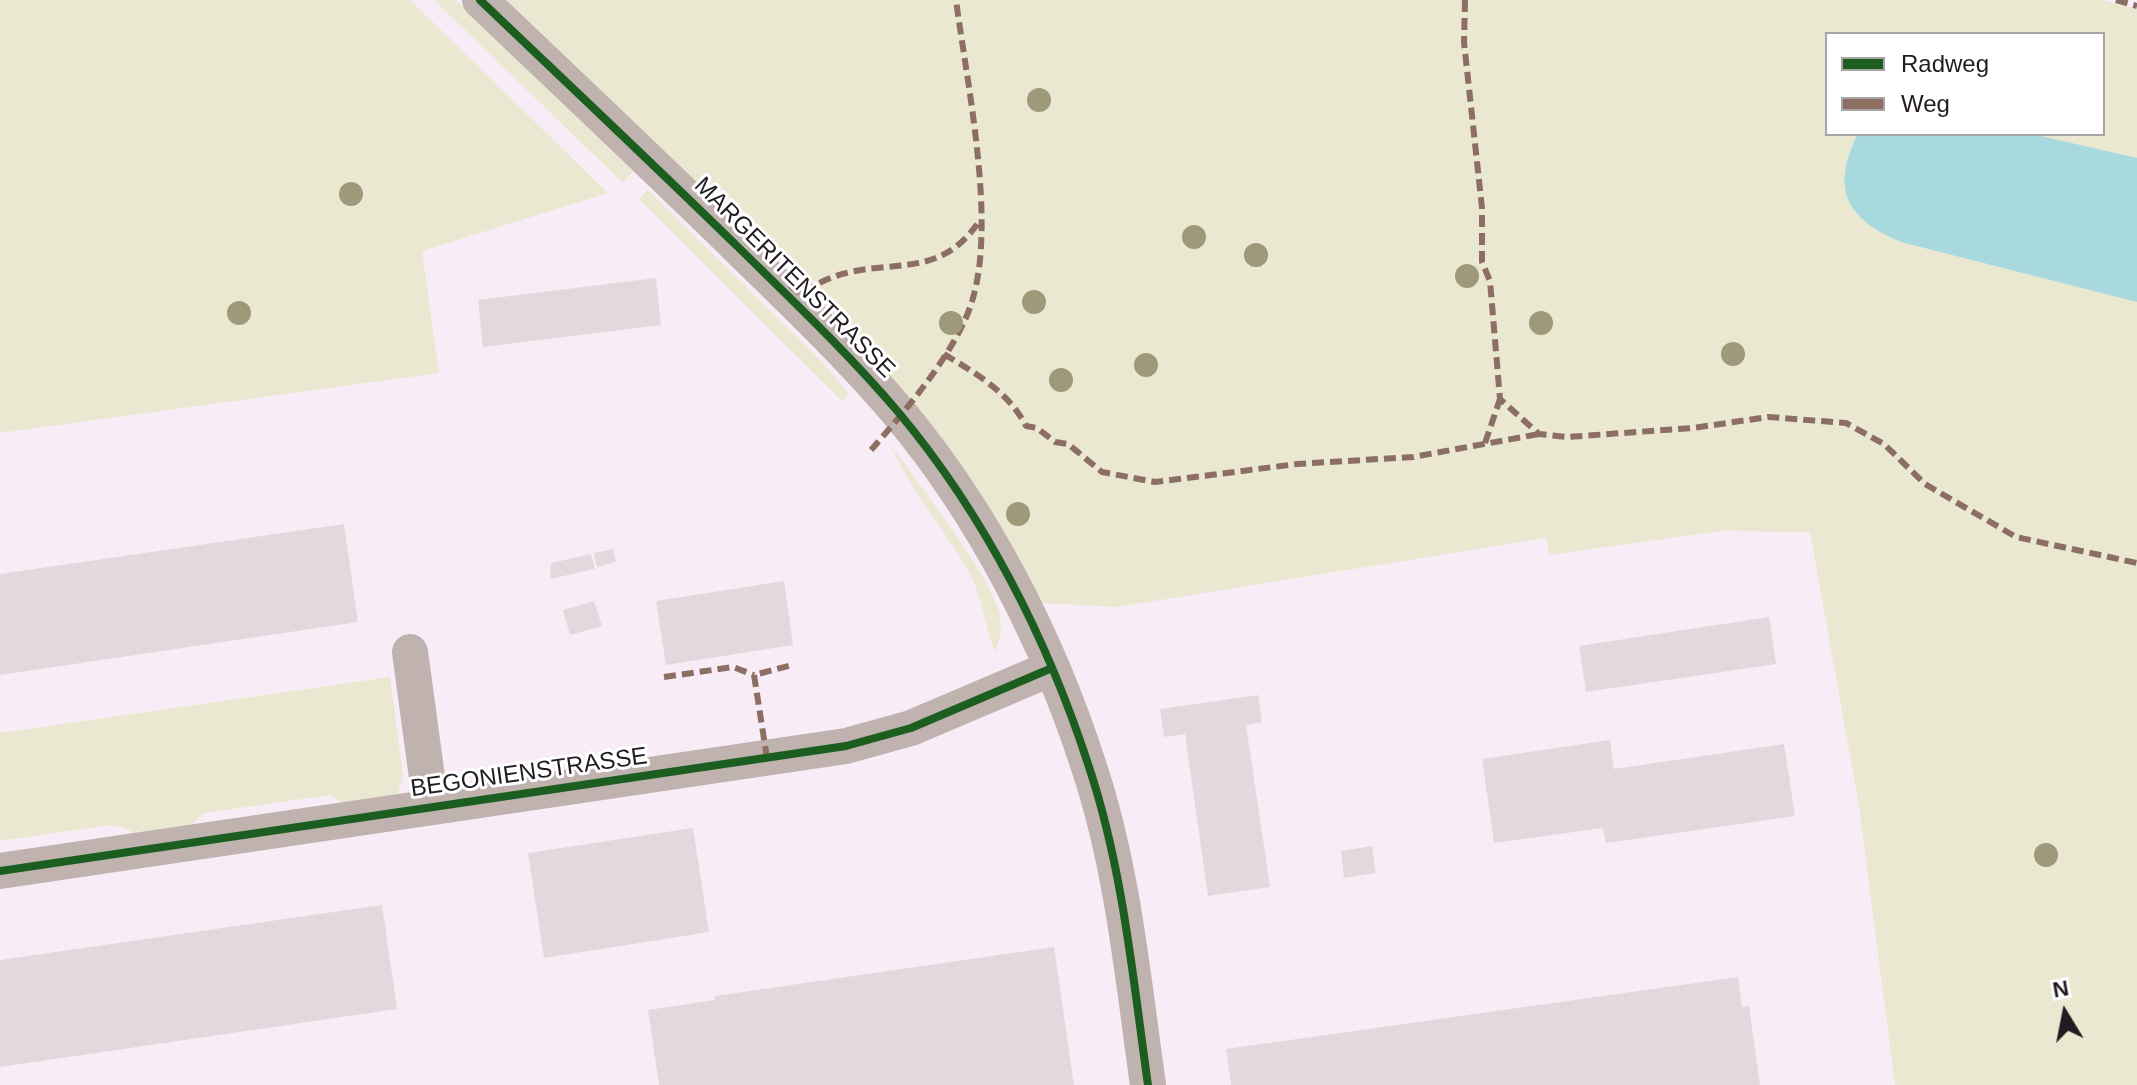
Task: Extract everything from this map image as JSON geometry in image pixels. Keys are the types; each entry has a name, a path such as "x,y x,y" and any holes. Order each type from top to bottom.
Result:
{"street":[{"name":"MARGERITENSTRASSE","path":"480,0 841,348 900,414 974,517 1017,592 1052,668 1090,768 1109,838 1148,1085"},
{"path":"410,652 431,807"},
{"name":"BEGONIENSTRASSE","path":"0,871 846,746 911,728 1052,668"}],"shaded area":[{"path":"0,0 410,0 608,193 422,251 439,373 0,433"},
{"path":"434,0 456,0 633,171 623,183"},
{"path":"506,0 2102,0 2137,9 2137,1085 1895,1085 1859,806 1810,532 1721,531 1549,555 1546,538 1117,607 1042,603 996,519 941,440 847,330 813,296 820,288 716,183 704,191"},
{"path":"648,190 824,364 849,394 842,401 639,199"},
{"path":"890,444 984,578 1000,616 995,652 968,570 908,478"},
{"path":"390,677 403,775 397,798 346,805 330,795 204,813 186,829 140,836 110,825 0,841 0,733"}],"water":[{"path":"1857,136 2041,136 2137,158 2137,302 1901,242 1882,233 1867,223 1848,200 1845,171"}],"building":[{"path":"656,278 661,325 483,347 478,300"},
{"path":"344,524 358,622 0,675 0,574"},
{"path":"613,549 616,562 597,567 594,553"},
{"path":"591,554 595,569 550,579 551,563"},
{"path":"784,581 793,645 666,665 656,601"},
{"path":"594,601 602,626 570,635 563,610"},
{"path":"1769,617 1776,664 1586,692 1579,646"},
{"path":"1258,695 1262,722 1246,725 1270,887 1208,896 1185,734 1164,737 1160,709"},
{"path":"1610,740 1614,769 1784,744 1795,816 1606,843 1603,828 1494,843 1482,759"},
{"path":"693,828 709,932 544,958 528,853"},
{"path":"1372,846 1376,873 1344,878 1341,851"},
{"path":"382,905 397,1009 0,1067 0,960"},
{"path":"1054,947 1074,1085 659,1085 648,1010 715,1000 715,996"},
{"path":"1738,977 1742,1007 1749,1006 1760,1085 1231,1085 1226,1049"}],"marked path":[{"path":"871,450 944,358 966,318 973,298 982,230 981,191 956,0"},
{"path":"1465,0 1464,42 1482,208 1482,262 1490,281 1500,399 1539,434 1567,437 1693,428 1768,417 1846,423 1884,444 1925,484 2016,537 2137,563"},
{"path":"2116,0 2137,6"},
{"path":"790,285 800,294 849,272 928,260 947,253 964,240 980,220"},
{"path":"944,354 1001,393 1026,426 1037,428 1055,442 1068,444 1102,472 1155,482 1297,464 1413,457 1539,434"},
{"path":"1485,443 1500,399"},
{"path":"767,758 754,675 792,665"},
{"path":"664,677 733,667 754,675"}],"cycle path":[{"path":"480,0 706,216 860,370 930,453 986,537 1034,626 1073,720 1101,806 1126,924 1148,1085"},
{"path":"0,871 846,746 911,728 1052,668"}]}
